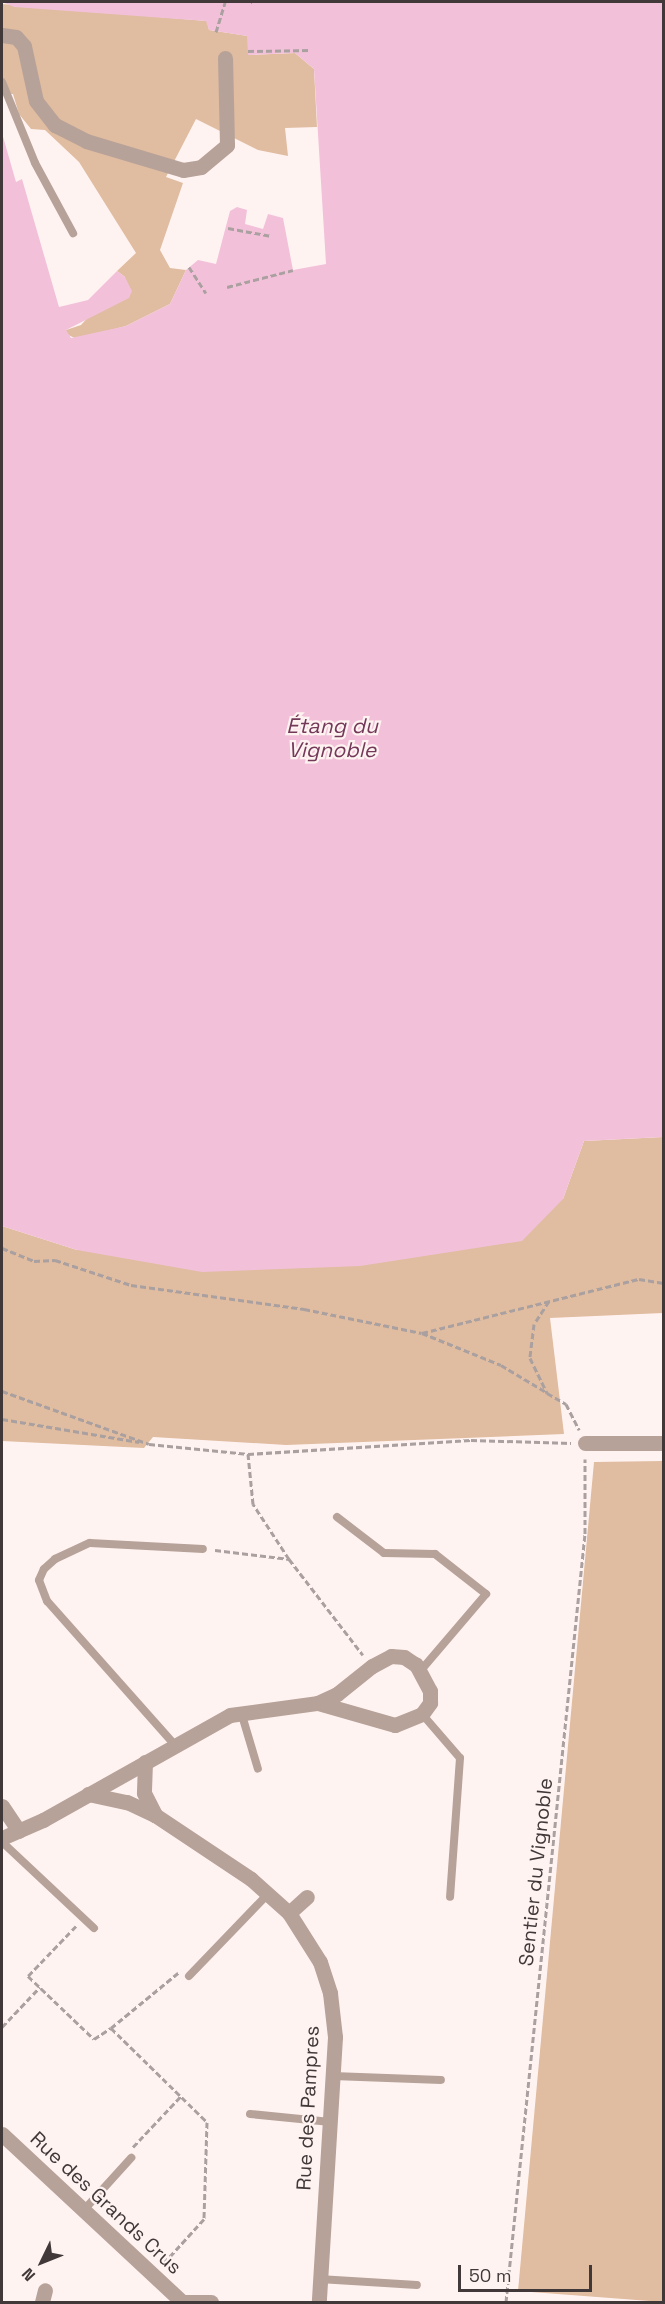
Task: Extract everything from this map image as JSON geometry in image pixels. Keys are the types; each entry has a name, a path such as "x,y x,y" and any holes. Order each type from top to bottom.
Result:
{"street":[{"path":"2,35 16,37 24,46 36,101 55,125 78,138 183,170 201,167 226,145 225,58"},
{"path":"585,1443 663,1443"},
{"path":"2,1840 174,1744 241,1711 318,1703 345,1689 372,1666 398,1656 410,1660 421,1670 431,1697 422,1714 408,1722 387,1724 318,1703"},
{"path":"145,1762 144,1793 155,1815"},
{"name":"Rue des Pampres","path":"88,1794 127,1802 155,1815 269,1893 289,1913 314,1949 330,1994 333,2076 319,2302"},
{"path":"2,1806 19,1831"},
{"path":"289,1913 307,1897"},
{"name":"Rue des Grands Crus","path":"2,2134 181,2302"},
{"path":"181,2302 211,2302"}],"lane":[{"path":"2,82 35,163 73,233"},
{"path":"336,1517 384,1553 435,1554 486,1594 421,1670"},
{"path":"174,1744 47,1601 39,1581 55,1559 90,1543 203,1549"},
{"path":"241,1711 258,1769"},
{"path":"422,1714 460,1758 450,1897"},
{"path":"2,1840 94,1929"},
{"path":"189,1976 269,1893"},
{"path":"333,2076 441,2080"},
{"path":"250,2114 331,2122"},
{"path":"83,2211 131,2158"},
{"path":"319,2279 417,2285"}],"path":[{"path":"216,32 225,2"},
{"path":"248,51 311,50"},
{"path":"228,228 271,236"},
{"path":"189,267 206,293"},
{"path":"227,287 293,270"},
{"path":"2,1248 33,1261 55,1260 131,1285 304,1309 422,1333 472,1351 566,1404 585,1443 471,1440 248,1454 150,1444 2,1419"},
{"path":"422,1333 639,1279 663,1283"},
{"path":"547,1393 530,1358 534,1324 549,1301"},
{"path":"2,1391 150,1444"},
{"path":"2,1396 10,1394"},
{"name":"Sentier du Vignoble","path":"506,2302 585,1534 585,1443"},
{"path":"248,1454 253,1504 289,1559 372,1666"},
{"path":"203,1549 289,1559"},
{"path":"83,1918 28,1976 94,2039 111,2028 175,1972 189,1976"},
{"path":"2,2027 40,1988"},
{"path":"111,2028 207,2122 204,2219 152,2275"},
{"path":"131,2158 134,2145 181,2096"}],"shaded area":[{"path":"2,4 207,21 209,30 248,36 248,55 295,53 314,69 317,127 285,128 288,156 258,150 196,119 166,177 183,183 160,250 170,268 186,270 170,304 126,326 77,339 66,334 66,330 81,325 125,277 117,271 136,253 79,162 45,130 31,129 19,114 13,94 2,94"},
{"path":"663,1137 663,1313 550,1318 564,1434 286,1445 153,1437 144,1448 2,1441 2,1226 77,1250 563,1199 584,1141"},
{"path":"663,1461 663,2302 518,2291 594,1462"}],"water":[{"name":"Étang du Vignoble","path":"2,2 663,2 663,1137 584,1141 563,1199 522,1241 360,1266 202,1272 77,1250 2,1226 2,133 16,182 22,179 59,307 88,300 117,271 125,277 132,291 129,298 66,330 71,338 126,326 170,304 186,270 198,260 216,264 230,211 237,207 247,210 245,224 263,229 268,214 283,218 293,270 326,264 314,69 295,53 248,55 247,36 209,30 206,21 14,7"}]}
